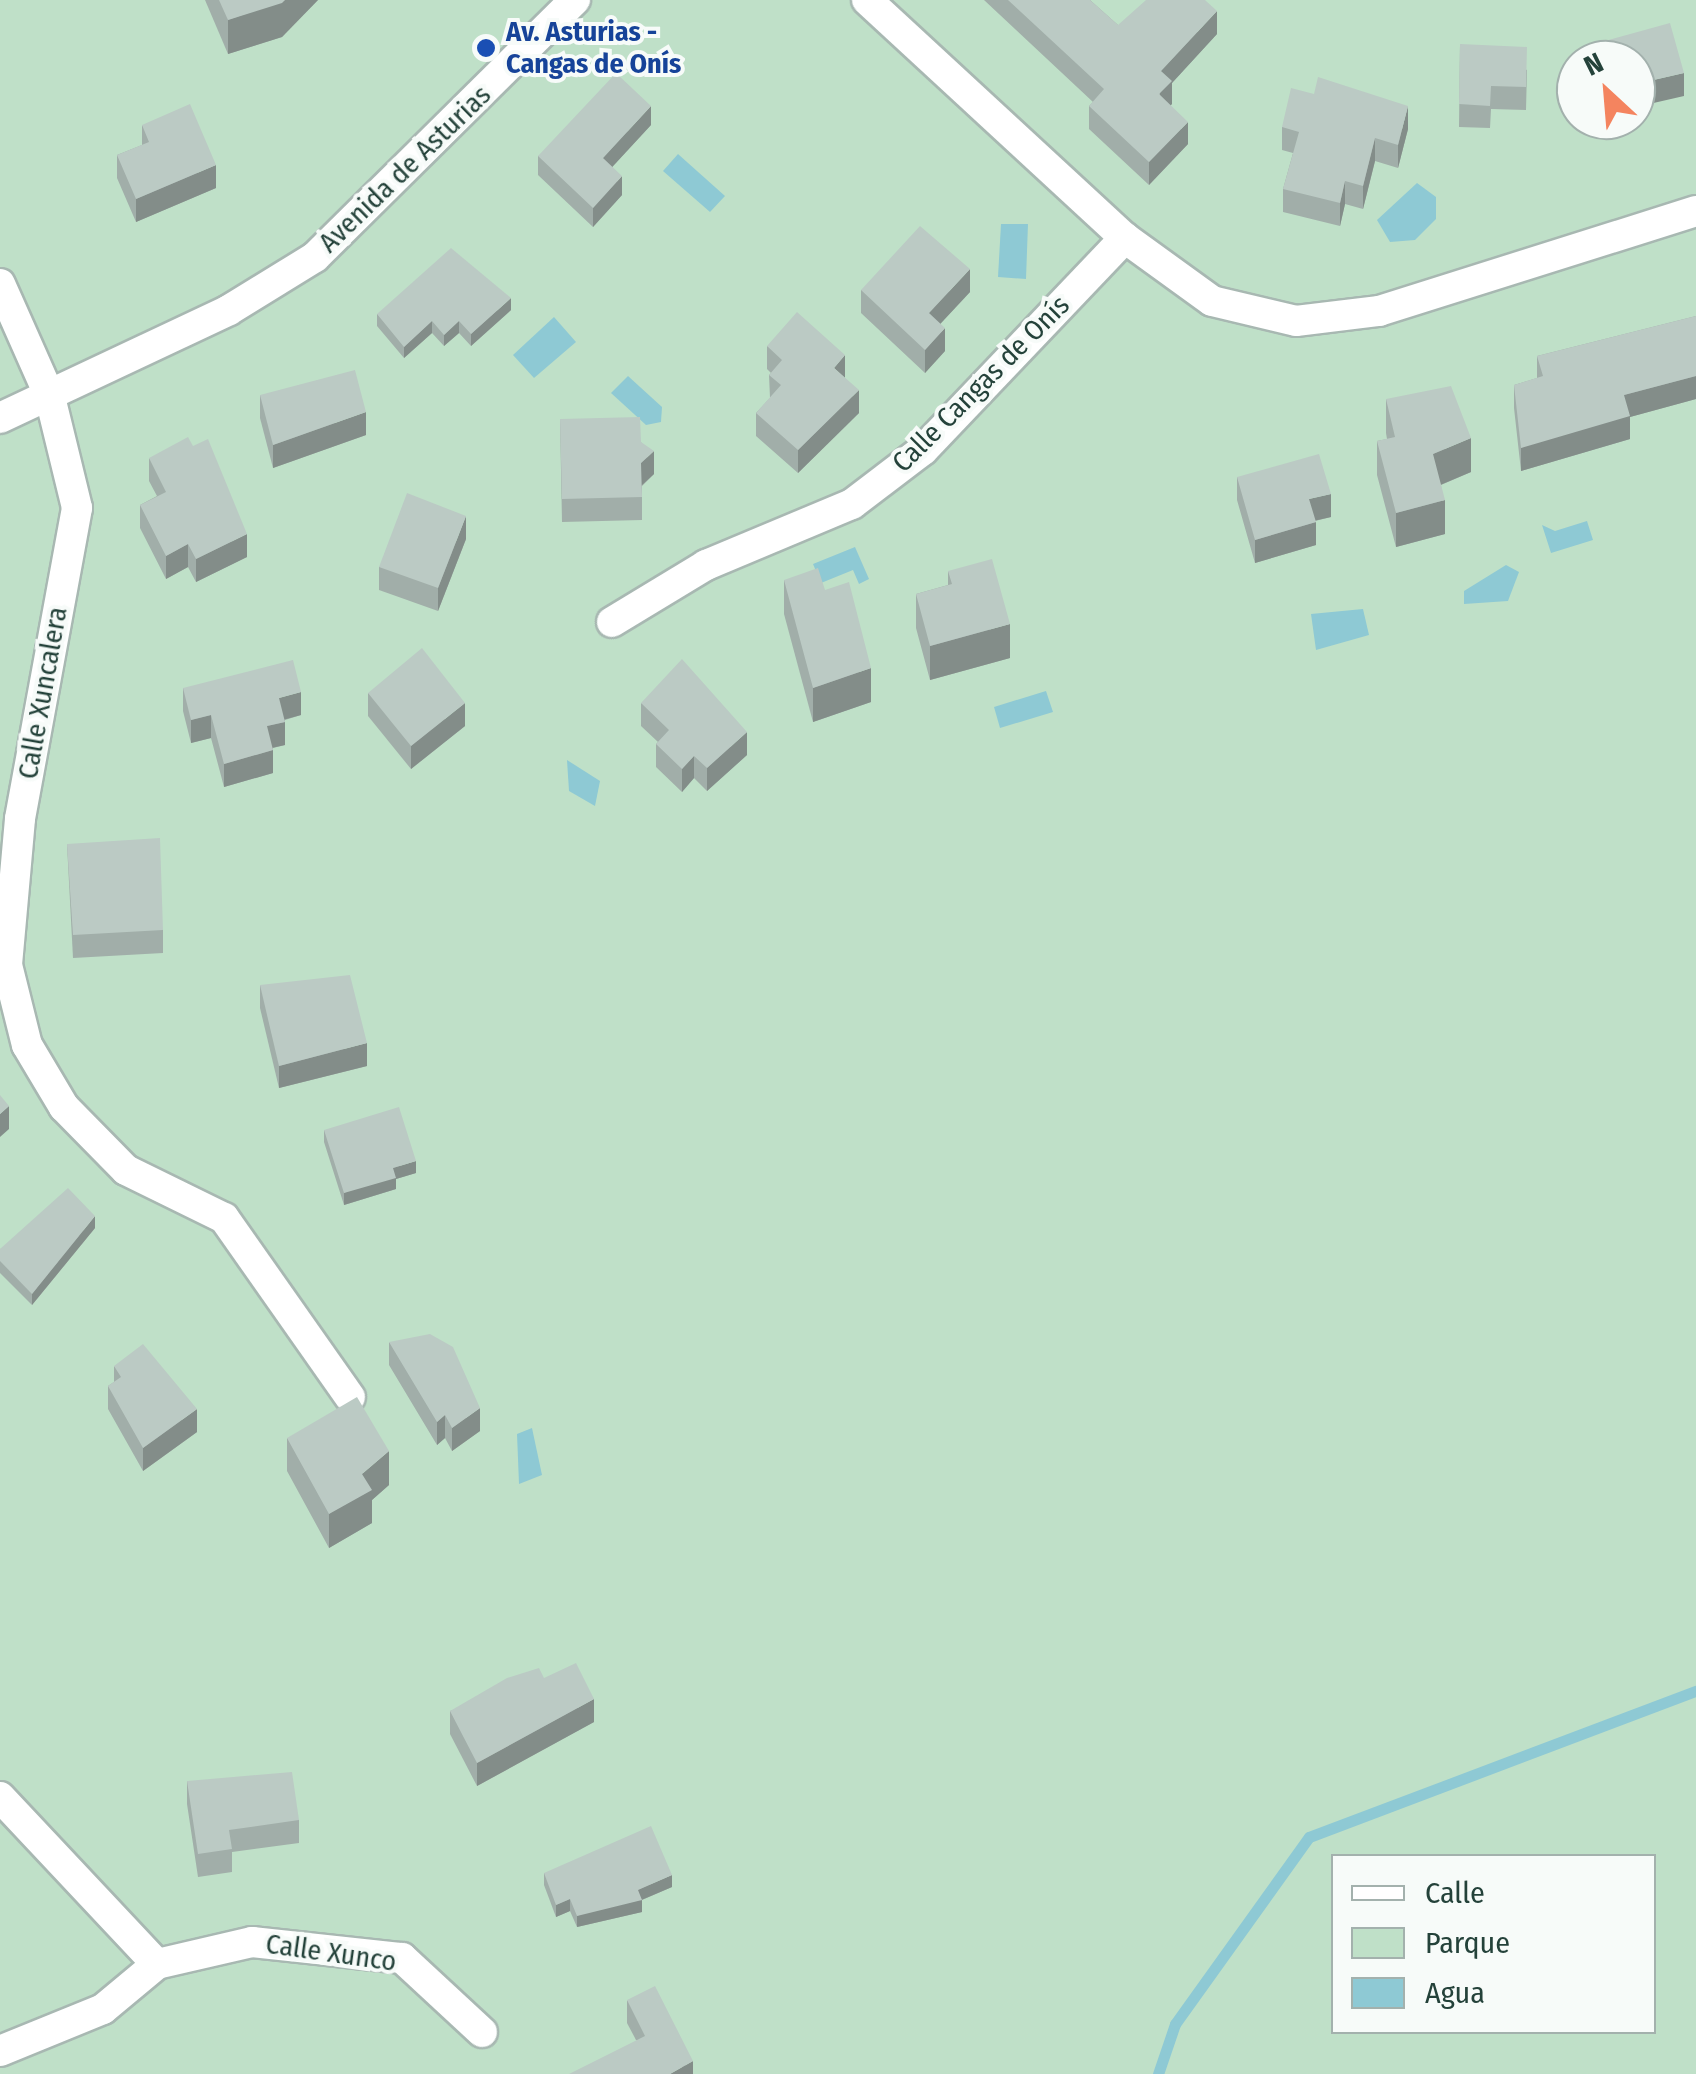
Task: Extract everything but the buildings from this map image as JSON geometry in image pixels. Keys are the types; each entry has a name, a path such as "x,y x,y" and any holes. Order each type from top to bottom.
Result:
{"street":[{"name":"Avenida de Asturias","path":"0,418 229,310 314,257 575,0"},
{"path":"867,0 1125,238 1212,301 1296,321 1379,312 1696,211"},
{"name":"Calle Cangas de Onís","path":"612,622 706,565 852,504 923,450 1125,238"},
{"name":"Calle Xuncalera","path":"0,284 50,397 76,508 10,819 7,965 27,1045 64,1107 126,1170 224,1218 350,1398"},
{"path":"0,1797 157,1964"},
{"name":"Calle Xunco","path":"0,2051 103,2009 157,1964 252,1942 402,1958 482,2032"}],"green space":[{"path":"0,0 1696,0 1696,2074 0,2074"}],"water":[{"path":"678,154 725,196 710,212 663,171"},
{"path":"1417,183 1436,197 1436,219 1415,240 1390,242 1377,220"},
{"path":"1001,224 1028,224 1026,279 998,277"},
{"path":"554,317 576,342 534,378 513,355"},
{"path":"628,376 662,407 661,422 646,425 611,393"},
{"path":"1587,521 1593,540 1551,553 1542,525 1555,531"},
{"path":"855,547 869,579 859,584 853,570 821,583 813,564"},
{"path":"1506,565 1519,572 1508,601 1464,604 1464,591"},
{"path":"1363,609 1369,635 1316,650 1311,614"},
{"path":"1046,691 1053,712 1000,728 994,707"},
{"path":"567,760 600,781 595,806 569,791"},
{"path":"532,1428 542,1475 519,1484 517,1434"}],"waterway":[{"path":"1158,2074 1175,2024 1309,1837 1696,1691"}],"place":[{"name":"Av. Asturias - Cangas de Onís","path":"486,48"}]}
